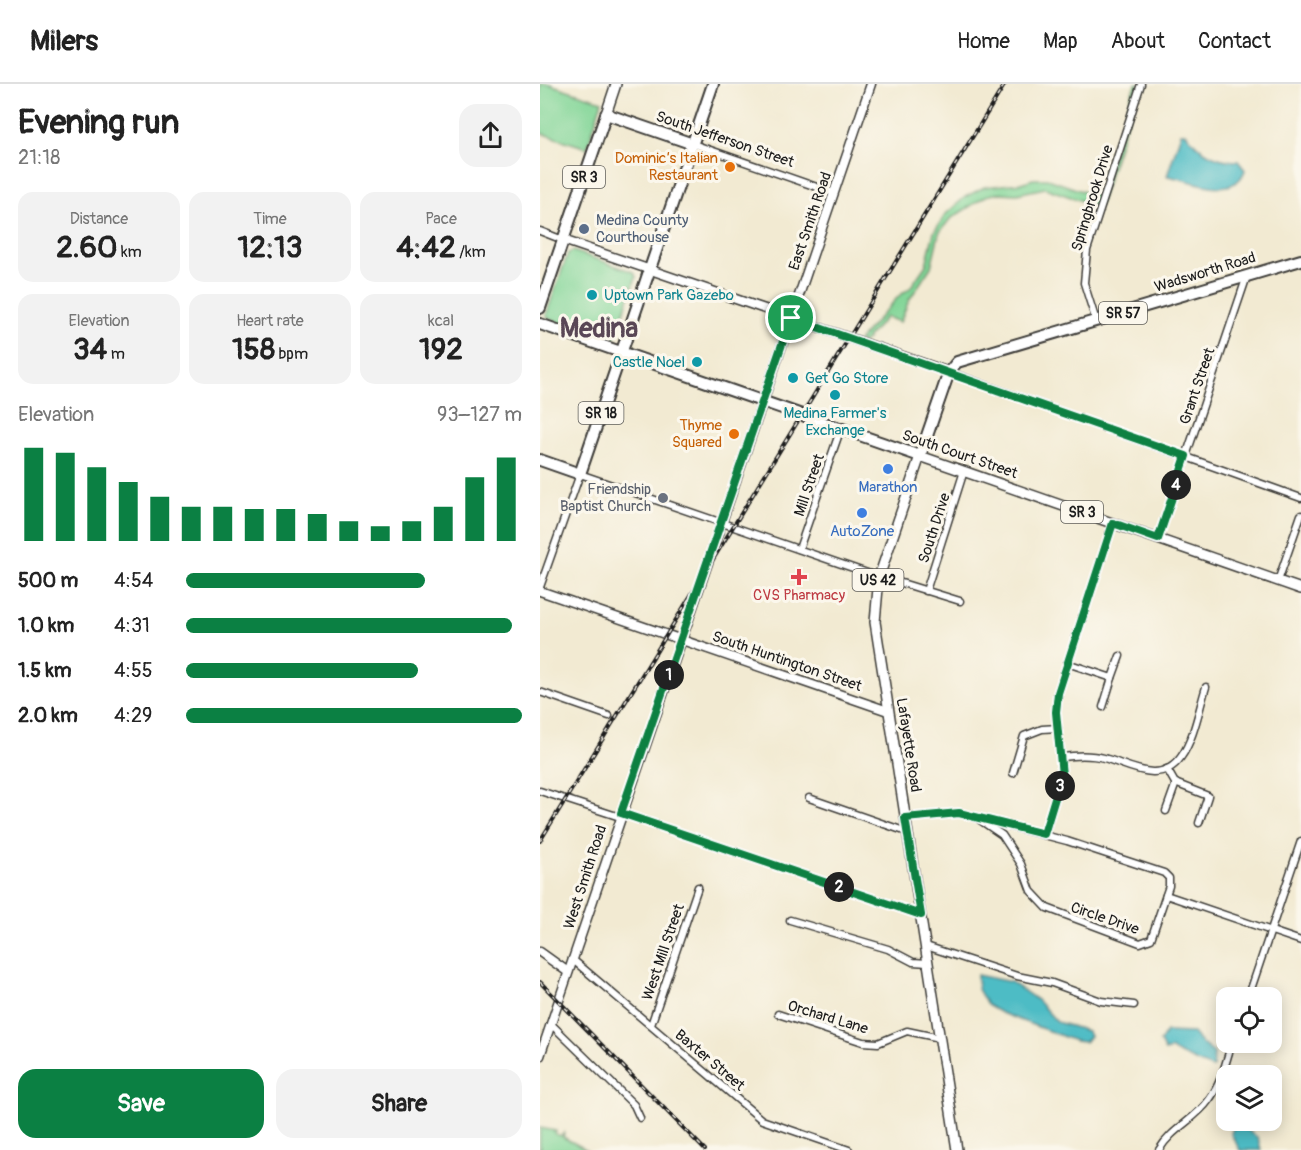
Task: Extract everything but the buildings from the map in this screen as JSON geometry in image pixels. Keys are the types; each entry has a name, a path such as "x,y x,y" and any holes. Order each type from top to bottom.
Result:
{"highway":[{"path":"622,352 713,84"},
{"name":"South Jefferson Street","path":"606,114 693,144"},
{"name":"SR 3","path":"540,308 606,114"},
{"name":"Wadsworth Road","path":"949,372 957,362 1301,260"},
{"name":"South Court Street","path":"540,324 920,456"},
{"name":"SR 18","path":"580,474 622,352"},
{"path":"920,456 949,372"},
{"path":"540,460 580,474"}],"main road":[{"name":"SR 3","path":"606,114 616,84"},
{"name":"South Court Street","path":"920,456 1301,589"},
{"name":"Lafayette Road","path":"920,456 879,576 875,622 957,1150"}],"street":[{"name":"East Smith Road","path":"763,400 871,84"},
{"name":"Springbrook Drive","path":"1096,321 1084,283 1087,250 1141,84"},
{"name":"South Jefferson Street","path":"693,144 834,193"},
{"path":"540,231 949,372 1301,498"},
{"name":"Grant Street","path":"1158,539 1247,275"},
{"name":"West Smith Road","path":"540,1056 620,815 763,400"},
{"name":"Mill Street","path":"799,549 841,428"},
{"name":"South Drive","path":"926,591 964,471"},
{"path":"540,589 580,474 879,576 960,601"},
{"path":"1278,581 1301,515"},
{"path":"1044,834 1061,782 1062,757 1056,702 1113,523"},
{"name":"South Huntington Street","path":"540,589 888,711"},
{"path":"1103,707 1120,656"},
{"path":"1067,663 1112,678"},
{"path":"1062,757 1087,755 1147,772 1167,769 1176,763 1184,752 1206,687"},
{"path":"540,692 609,716"},
{"path":"1013,773 1024,736 1042,729 1058,728"},
{"path":"1167,769 1176,783 1208,796 1199,823"},
{"path":"1166,811 1176,783"},
{"path":"540,791 620,815 921,915"},
{"path":"809,798 907,832"},
{"name":"Circle Drive","path":"905,818 948,813 980,820 1044,834 1164,873 1169,882 1152,936 1144,943 1054,913 1036,897 1022,864 1002,835 980,820"},
{"path":"1252,987 1301,841"},
{"name":"West Mill Street","path":"651,1025 698,887"},
{"path":"1166,895 1301,941"},
{"path":"790,920 888,949 913,962 928,963"},
{"path":"926,946 1009,974 1052,983 1101,1001 1134,1005"},
{"path":"540,952 568,972"},
{"name":"Baxter Street","path":"572,959 762,1120 849,1150"},
{"name":"Orchard Lane","path":"778,1014 863,1042 878,1043 907,1031 940,1038"},
{"path":"551,1024 634,1104 640,1118"},
{"path":"1159,1150 1166,1137 1209,1101 1218,1086 1228,1053"}],"green space":[{"path":"540,84 549,84 602,101 587,148 540,133"},
{"path":"1135,84 1139,84 1099,207 1045,188 1017,194 999,193 986,196 950,219 939,233 931,267 909,300 900,322 886,317 863,343 858,341 899,296 910,288 926,265 934,232 946,214 965,197 984,187 1021,183 1033,179 1048,179 1099,197"},
{"path":"573,251 634,272 636,277 615,338 611,340 549,319 546,315 568,253"},
{"path":"540,1128 556,1131 555,1134 561,1136 564,1133 563,1137 587,1150 540,1150"}],"water":[{"path":"1181,133 1186,133 1208,154 1230,161 1238,161 1245,170 1239,180 1222,187 1167,176"},
{"path":"977,975 1011,982 1037,1000 1057,1022 1087,1031 1090,1036 1085,1042 1075,1041 1001,1013 987,1005 978,989"},
{"path":"1166,1032 1193,1033 1214,1053 1213,1068 1171,1049 1165,1051 1160,1042"},
{"path":"1232,1131 1249,1131 1258,1138 1261,1150 1240,1150 1231,1134"}],"railway":[{"path":"540,841 1005,84"},
{"path":"540,982 705,1150"}],"place":[{"name":"Dominic’s Italian Restaurant","path":"730,167"},
{"name":"Medina County Courthouse","path":"584,229"},
{"name":"Uptown Park Gazebo","path":"592,295"},
{"name":"Castle Noel","path":"697,362"},
{"name":"Get Go Store","path":"793,378"},
{"name":"Medina Farmer's Exchange","path":"835,395"},
{"name":"Thyme Squared","path":"734,434"},
{"name":"Marathon","path":"888,469"},
{"name":"Friendship Baptist Church","path":"663,498"},
{"name":"AutoZone","path":"862,513"},
{"name":"CVS Pharmacy","path":"799,577"}],"district":[{"name":"Medina","path":"599,328"}],"route":[{"path":"791,318 1186,456 1158,539 1113,523 1056,702 1063,766 1061,782 1044,834 959,813 905,818 921,915 621,813 791,318"}]}
